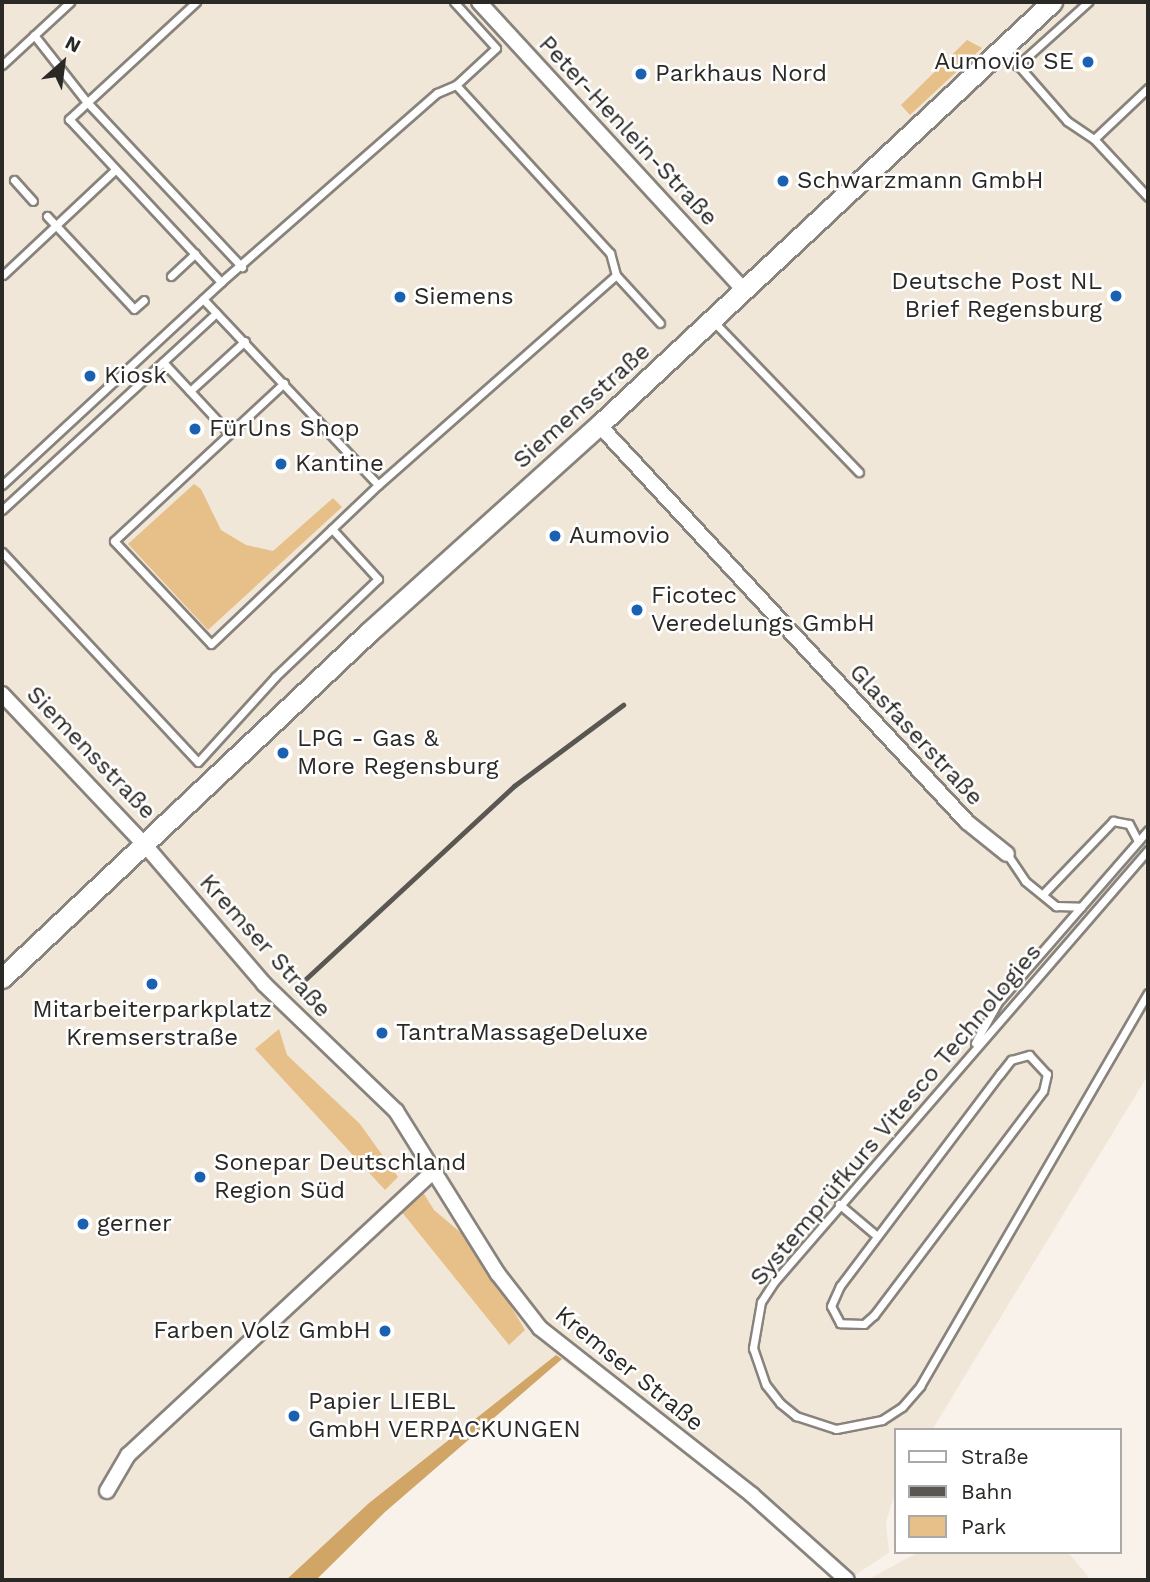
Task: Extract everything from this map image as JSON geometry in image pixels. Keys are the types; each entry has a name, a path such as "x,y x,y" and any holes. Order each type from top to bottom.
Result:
{"street":[{"name":"Peter-Henlein-Straße","path":"479,2 745,291"},
{"name":"Siemensstraße","path":"2,978 360,640 745,291 1052,2"},
{"name":"Glasfaserstraße","path":"599,425 967,822 1007,854"},
{"name":"Siemensstraße","path":"2,694 145,845"},
{"name":"Kremser Straße","path":"145,845 264,984 320,1041 376,1088 435,1170 498,1273 540,1328 752,1495 847,1580"},
{"path":"107,1491 128,1455 435,1170"}],"lane":[{"path":"2,65 70,2"},
{"path":"196,2 69,119 221,282"},
{"path":"2,485 221,282 243,267 437,93 456,85 496,48 454,2"},
{"path":"1017,66 1088,2"},
{"path":"34,35 86,101 243,267"},
{"path":"1002,47 1067,121 1094,139 1148,197"},
{"path":"456,85 610,253 616,275 660,323"},
{"path":"1094,139 1148,88"},
{"path":"3,275 115,170"},
{"path":"14,180 33,201"},
{"path":"47,216 134,309 144,300"},
{"path":"171,276 195,254"},
{"path":"284,383 114,541 211,644 378,485 616,275"},
{"path":"203,299 378,485"},
{"path":"2,510 216,313"},
{"path":"712,320 859,472"},
{"path":"190,391 244,341"},
{"path":"163,362 229,433"},
{"path":"2,552 198,762 275,677 378,579 332,529"},
{"path":"1045,892 1114,821 1129,824 1138,841"},
{"path":"968,1057 998,1002 1148,830"},
{"name":"Systemprüfkurs Vitesco Technologies","path":"1148,850 839,1205 761,1302 753,1348 766,1385 780,1403 796,1416 836,1429 882,1420 920,1386 1148,993"},
{"path":"1007,854 1025,881 1045,892 1063,909 1081,907"},
{"path":"1029,1055 1043,1065 1047,1081 1043,1091 874,1315 864,1324 850,1326 833,1315 833,1296 877,1236 1012,1060 1029,1055"},
{"path":"839,1205 877,1236"}],"shaded area":[{"path":"2,2 1148,2 1148,1075 933,1428 894,1428 894,1496 886,1522 889,1553 847,1580 837,1580 756,1510 556,1355 369,1503 286,1580 2,1580"},
{"path":"556,1355 562,1359 385,1512 316,1580 286,1580 369,1503"},
{"path":"915,1554 1070,1554 1091,1580 867,1580"}],"green space":[{"path":"967,40 982,48 910,115 901,105"},
{"path":"194,484 201,489 221,530 246,545 273,551 333,498 342,507 208,630 128,544"},
{"path":"279,1029 287,1055 360,1124 398,1177 385,1190 255,1049"},
{"path":"423,1192 434,1210 473,1243 525,1330 509,1345 401,1211"}],"railway":[{"path":"296,988 514,786 623,705"}],"place":[{"name":"Aumovio SE","path":"1088,62"},
{"name":"Parkhaus Nord","path":"641,74"},
{"name":"Schwarzmann GmbH","path":"783,181"},
{"name":"Deutsche Post NL Brief Regensburg","path":"1116,296"},
{"name":"Siemens","path":"400,297"},
{"name":"Kiosk","path":"90,376"},
{"name":"FürUns Shop","path":"195,429"},
{"name":"Kantine","path":"281,464"},
{"name":"Aumovio","path":"555,536"},
{"name":"Ficotec Veredelungs GmbH","path":"637,610"},
{"name":"LPG - Gas & More Regensburg","path":"283,753"},
{"name":"Mitarbeiterparkplatz Kremserstraße","path":"152,984"},
{"name":"TantraMassageDeluxe","path":"382,1033"},
{"name":"Sonepar Deutschland Region Süd","path":"200,1177"},
{"name":"gerner","path":"83,1224"},
{"name":"Farben Volz GmbH","path":"385,1331"},
{"name":"Papier LIEBL GmbH VERPACKUNGEN","path":"294,1416"}]}
